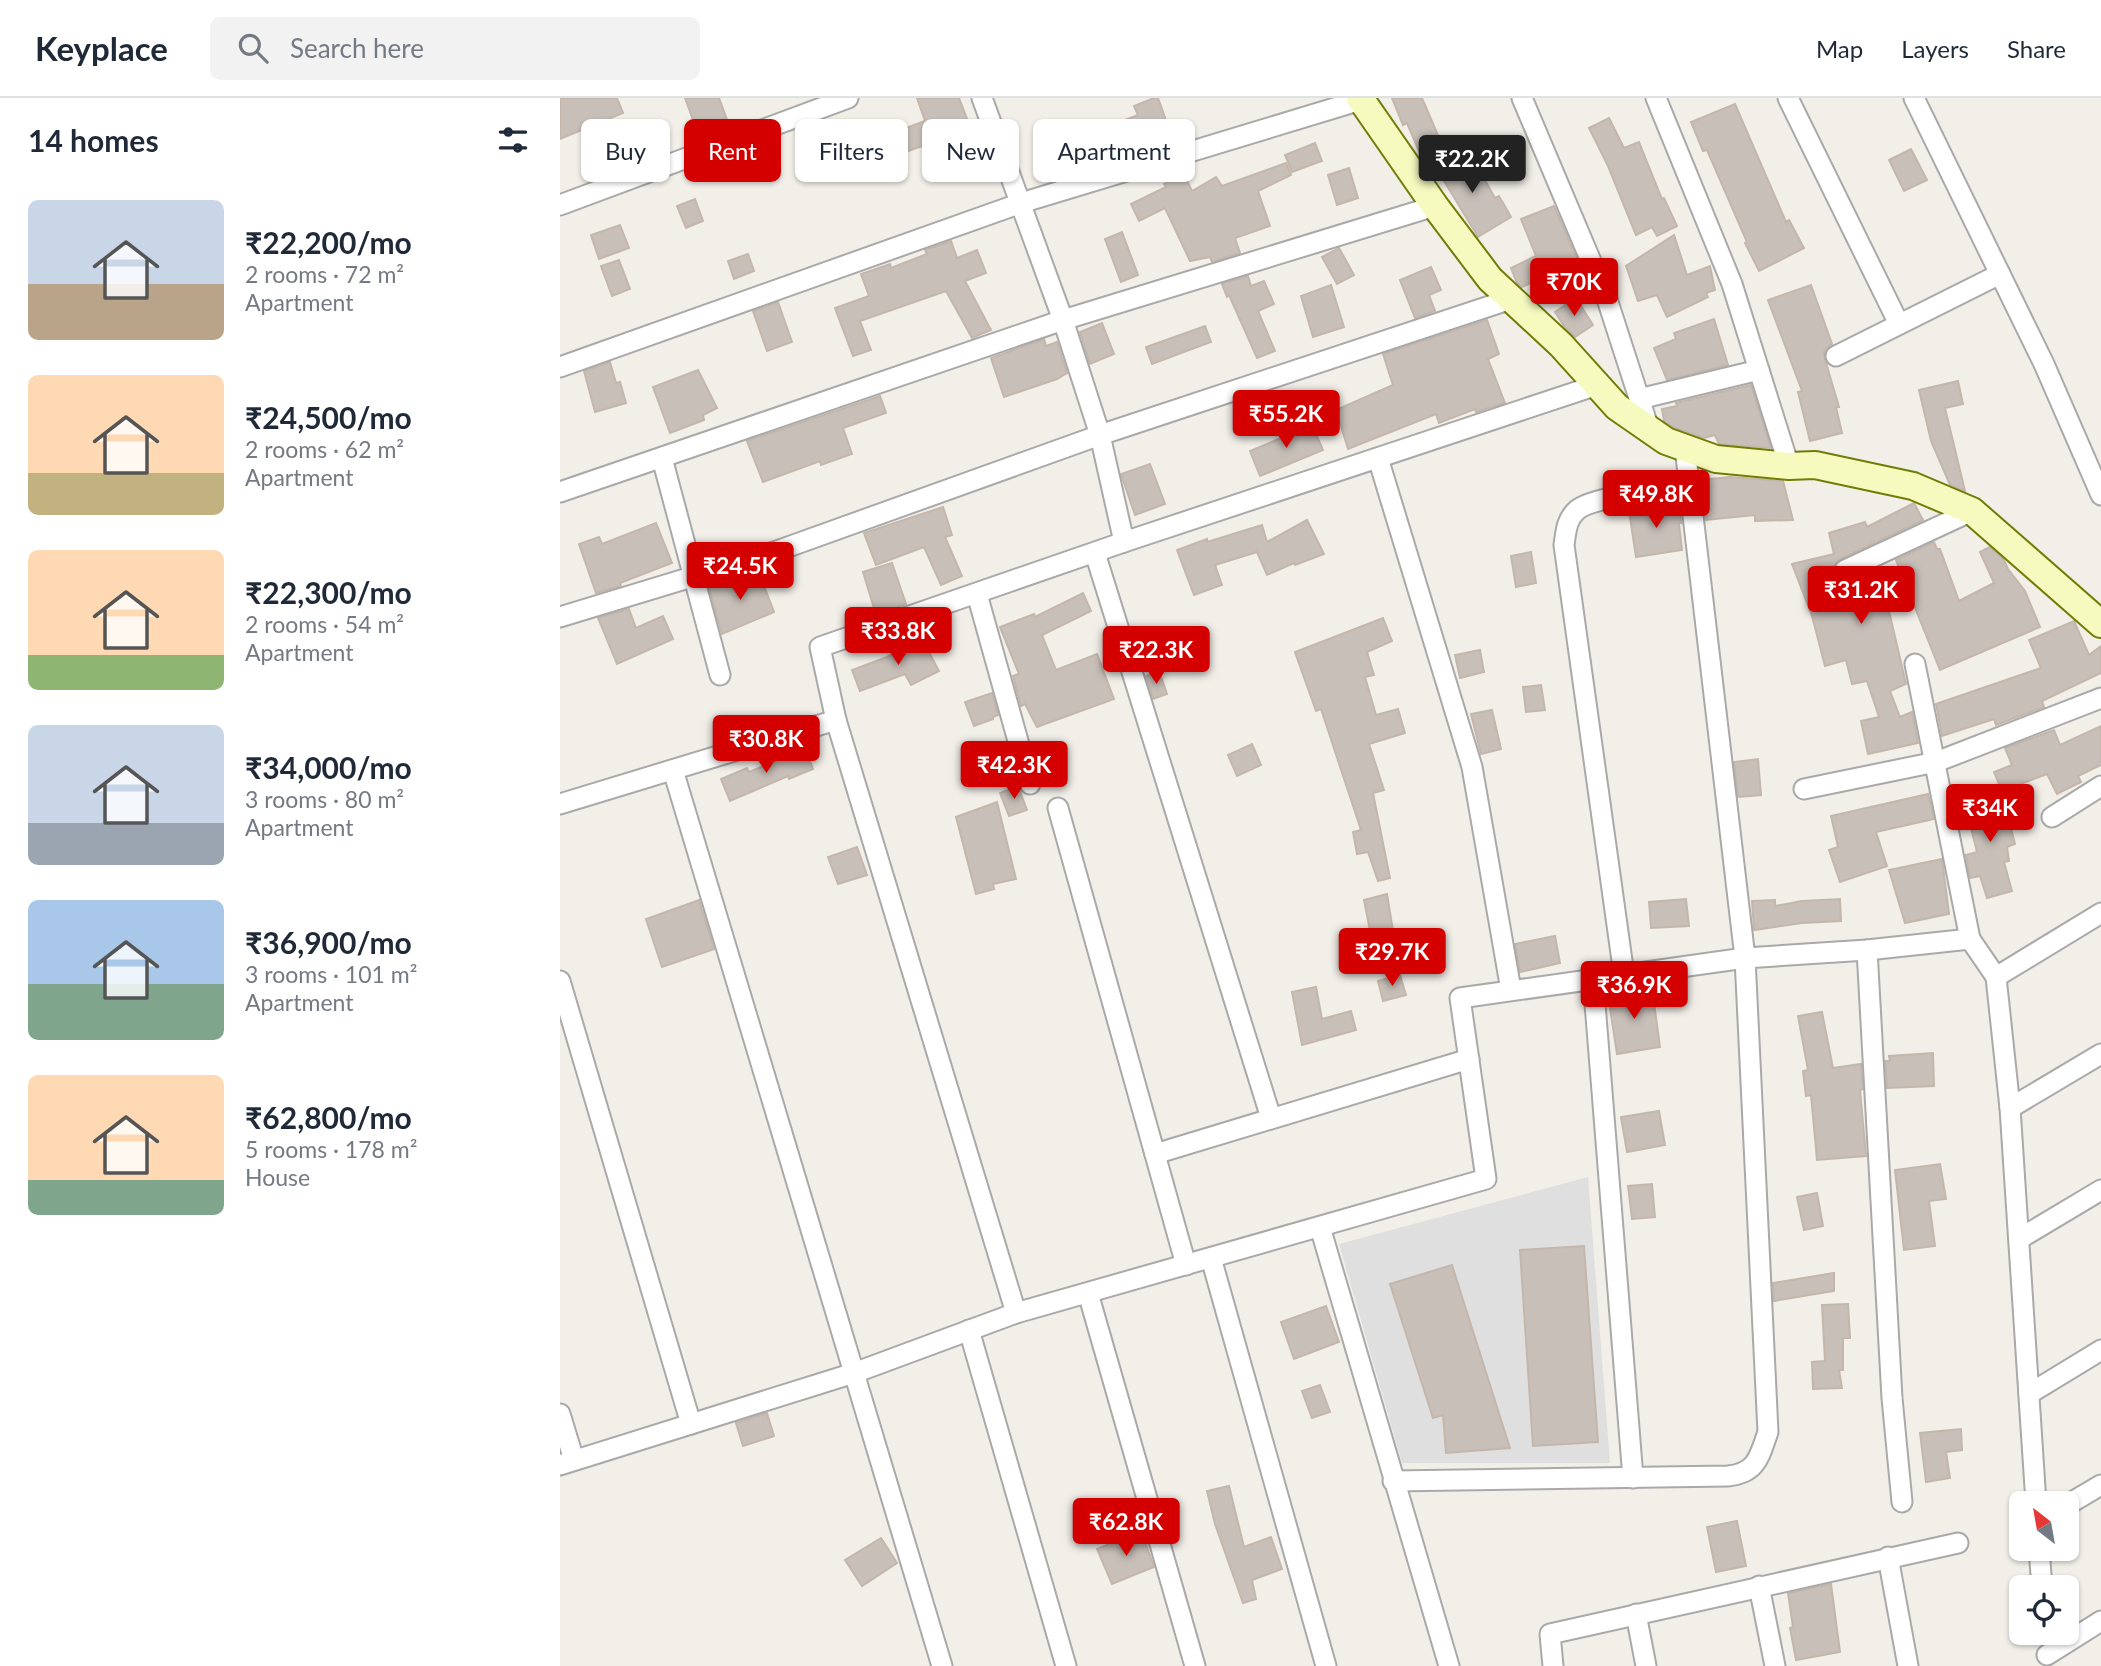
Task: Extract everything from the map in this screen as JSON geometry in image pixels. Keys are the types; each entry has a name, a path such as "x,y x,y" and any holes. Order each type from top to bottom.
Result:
{"street":[{"path":"560,205 848,98"},
{"path":"982,98 1063,320 1100,435 1125,542"},
{"path":"1522,98 1607,299 1649,429"},
{"path":"1656,98 1732,285 1789,466"},
{"path":"1788,98 1899,324"},
{"path":"1914,98 2044,364 2101,495"},
{"path":"560,367 1021,203 1361,99 1434,206 1490,279 1561,345 1617,407 1666,441 1716,459 1789,466 1815,465 1913,486 1972,511 2101,624"},
{"path":"560,492 1063,320 1434,206"},
{"path":"1836,356 2000,274"},
{"path":"560,617 774,552 1100,435 1511,299"},
{"path":"1640,399 1759,370"},
{"path":"1016,1313 836,720 820,647 1597,385"},
{"path":"1393,1481 1742,1474 1749,1471 1759,1457 1768,1433 1745,958 1685,448"},
{"path":"662,458 720,675"},
{"path":"1378,458 1472,767 1511,989"},
{"path":"1624,975 1564,545 1567,524 1576,511 1591,502 1689,485"},
{"path":"1845,570 1972,511"},
{"path":"1095,553 1271,1118"},
{"path":"977,594 1030,784"},
{"path":"1915,664 1970,939 1996,977 2010,1108 2035,1491"},
{"path":"1804,789 1936,762 2101,698"},
{"path":"560,804 836,720"},
{"path":"674,769 942,1666"},
{"path":"2052,817 2101,786"},
{"path":"1058,808 1186,1265"},
{"path":"1996,977 2101,913"},
{"path":"560,1414 567,1463 854,1373 1016,1313 1486,1179 1460,998 1745,958 1867,950 1970,939"},
{"path":"1867,950 1892,1398 1902,1502"},
{"path":"1592,979 1633,1478"},
{"path":"560,981 691,1424"},
{"path":"2010,1108 2101,1054"},
{"path":"1155,1154 1469,1059"},
{"path":"2019,1239 2101,1190"},
{"path":"1320,1227 1449,1666"},
{"path":"1212,1258 1326,1666"},
{"path":"1088,1293 1195,1666"},
{"path":"969,1330 1066,1666"},
{"path":"2029,1394 2101,1350"},
{"path":"2079,1498 2101,1485"},
{"path":"1553,1666 1550,1634 1958,1543"},
{"path":"1888,1557 1908,1666"},
{"path":"1759,1586 1775,1666"},
{"path":"1636,1614 1646,1666"},
{"path":"2047,1660 2101,1621"}],"shaded area":[{"path":"1588,1177 1610,1463 1402,1463 1339,1244"}],"building":[{"path":"560,98 617,98 623,113 608,119 581,119 581,130 560,139"},
{"path":"685,98 719,98 727,119 693,119"},
{"path":"917,98 959,98 967,119 924,119"},
{"path":"1158,98 1166,119 1128,119 1138,115 1134,106"},
{"path":"1392,98 1422,98 1443,147 1421,156 1407,123 1403,125"},
{"path":"1735,104 1786,222 1789,220 1804,248 1759,271 1707,150 1703,151 1691,122"},
{"path":"1609,118 1624,148 1639,142 1662,199 1664,198 1677,226 1657,236 1652,227 1636,235 1608,166 1589,128"},
{"path":"922,122 922,146 908,151 908,127"},
{"path":"1315,143 1322,161 1292,172 1285,155"},
{"path":"1911,149 1927,180 1904,191 1889,160"},
{"path":"1450,150 1466,178 1480,171 1495,198 1499,196 1511,217 1478,237 1432,161"},
{"path":"1286,163 1291,175 1258,191 1270,226 1235,238 1240,253 1212,262 1210,257 1190,261 1165,208 1139,221 1131,204 1166,187 1164,184 1168,182 1188,182 1192,191 1216,177 1222,186"},
{"path":"1349,168 1358,198 1337,205 1328,175"},
{"path":"695,199 703,221 686,228 677,206"},
{"path":"1554,206 1578,261 1522,287 1517,283 1511,268 1536,256 1521,219"},
{"path":"620,225 629,248 599,259 591,235"},
{"path":"1122,232 1138,275 1121,282 1105,239"},
{"path":"1674,235 1687,275 1710,266 1715,290 1706,293 1708,297 1667,317 1657,295 1638,301 1626,266"},
{"path":"951,241 957,258 977,250 986,273 965,281 991,330 972,338 946,291 860,321 871,350 853,356 835,308 869,296 861,274 890,264 891,268 927,254 925,250"},
{"path":"1339,248 1354,275 1337,284 1322,257"},
{"path":"748,254 754,271 734,279 728,261"},
{"path":"619,260 630,289 612,296 601,266"},
{"path":"1431,267 1441,290 1429,295 1435,311 1415,318 1400,280"},
{"path":"1248,276 1251,286 1264,281 1274,304 1258,311 1275,351 1257,358 1222,284"},
{"path":"1331,285 1344,327 1313,337 1301,296"},
{"path":"1811,285 1832,344 1824,352 1824,356 1839,407 1836,407 1842,433 1810,441 1798,392 1802,391 1768,300"},
{"path":"1576,298 1593,325 1575,337 1555,312"},
{"path":"778,302 792,342 767,351 753,311"},
{"path":"1714,319 1728,365 1667,380 1654,348 1676,339 1674,333"},
{"path":"1487,320 1499,354 1488,359 1505,403 1476,412 1475,409 1439,423 1436,414 1348,449 1336,410 1393,385 1383,354"},
{"path":"1102,323 1114,354 1090,364 1080,332"},
{"path":"1205,326 1211,342 1152,364 1146,347"},
{"path":"1044,339 1046,346 1057,342 1067,373 1004,397 991,358"},
{"path":"610,362 626,403 595,412 584,371"},
{"path":"698,370 717,408 703,415 704,420 670,433 653,387"},
{"path":"1958,381 1963,404 1945,408 1965,491 1950,485 1931,441 1919,390"},
{"path":"1751,385 1771,448 1719,444 1715,435 1704,438 1664,421 1662,409 1677,406 1676,403"},
{"path":"880,396 886,413 843,428 852,454 821,465 820,461 763,482 747,441"},
{"path":"1312,425 1323,450 1260,476 1250,451"},
{"path":"1150,464 1165,504 1135,515 1121,474"},
{"path":"1730,477 1783,481 1793,520 1755,521 1755,515 1706,520 1701,480"},
{"path":"1914,503 1923,520 1840,559 1833,568 1837,580 1845,582 1879,568 1906,684 1890,691 1900,717 1912,712 1918,743 1868,754 1861,721 1879,717 1867,681 1852,684 1846,660 1825,666 1812,616 1792,564 1834,554 1829,533 1865,522 1867,527"},
{"path":"1679,504 1682,550 1636,557 1629,511"},
{"path":"943,507 952,535 945,537 962,576 941,585 924,547 876,565 864,533"},
{"path":"1307,520 1324,554 1267,575 1257,552 1215,565 1222,585 1194,595 1177,550 1262,525 1267,542"},
{"path":"656,523 672,563 620,583 621,586 596,593 579,544 599,537 602,544"},
{"path":"1934,542 1937,549 1940,549 1959,601 1994,583 1980,552 1990,547 2004,560 2025,591 2040,627 1940,670 1896,560"},
{"path":"1531,552 1536,583 1516,587 1511,556"},
{"path":"892,563 906,604 876,615 863,572"},
{"path":"759,573 774,612 722,634 709,588 739,575 741,580"},
{"path":"1083,593 1091,611 1042,635 1056,670 1097,654 1114,699 1037,727 1025,704 1021,706 1013,676 1019,674 1000,627 1034,614 1035,617"},
{"path":"629,609 636,628 663,616 673,639 617,664 598,618"},
{"path":"1383,618 1392,641 1367,652 1374,675 1365,677 1376,715 1398,709 1405,733 1369,744 1384,790 1373,793 1390,878 1378,881 1368,852 1357,854 1353,832 1361,830 1321,709 1316,711 1295,652"},
{"path":"2074,621 2089,655 2101,646 2101,673 2042,701 2044,707 1996,725 1994,719 1942,736 1936,704 2041,668 2029,640"},
{"path":"922,639 939,671 911,685 905,674 860,691 852,670 887,657"},
{"path":"1480,650 1484,672 1460,678 1455,655"},
{"path":"1160,674 1167,694 1153,699 1146,676"},
{"path":"1541,685 1545,710 1526,712 1523,687"},
{"path":"992,693 998,715 974,726 965,702"},
{"path":"1492,710 1501,749 1481,754 1471,714"},
{"path":"2101,726 2101,765 2078,776 2081,782 2057,794 2047,774 2002,791 1994,772 2012,765 2005,748 2054,730 2060,745"},
{"path":"1252,744 1261,765 1237,776 1228,755"},
{"path":"805,749 813,769 789,779 788,776 730,801 721,779 747,768 749,772"},
{"path":"1758,759 1761,795 1738,797 1734,762"},
{"path":"1018,786 1027,810 1009,816 1000,793"},
{"path":"1928,794 1934,819 1876,832 1887,866 1840,882 1829,850 1838,847 1831,816"},
{"path":"2002,794 2015,844 2007,847 2009,861 2004,862 2012,891 1987,898 1980,876 1970,878 1966,855 1977,852 1965,804"},
{"path":"997,802 1016,879 993,884 994,889 976,894 956,817"},
{"path":"857,847 867,875 838,884 828,857"},
{"path":"1942,859 1949,914 1905,923 1889,870"},
{"path":"1387,894 1394,937 1372,941 1364,900"},
{"path":"1686,899 1689,926 1651,928 1649,902"},
{"path":"1840,899 1841,921 1754,930 1752,901 1775,900 1775,906"},
{"path":"699,900 714,949 662,967 646,919"},
{"path":"1555,936 1560,963 1520,972 1515,944"},
{"path":"1400,975 1406,995 1383,1001 1378,981"},
{"path":"1316,987 1322,1019 1351,1011 1356,1030 1302,1045 1292,992"},
{"path":"1652,988 1660,1047 1617,1054 1608,995"},
{"path":"1822,1012 1833,1068 1861,1064 1863,1089 1860,1090 1866,1156 1817,1160 1811,1095 1806,1096 1803,1071 1808,1070 1798,1016"},
{"path":"1933,1053 1934,1086 1887,1088 1885,1061 1890,1061 1889,1056"},
{"path":"1659,1111 1665,1145 1627,1152 1621,1117"},
{"path":"1940,1164 1946,1199 1929,1201 1935,1246 1904,1250 1895,1170"},
{"path":"1652,1184 1655,1217 1632,1219 1628,1186"},
{"path":"1817,1193 1823,1226 1804,1230 1797,1197"},
{"path":"1584,1246 1598,1442 1533,1446 1520,1250"},
{"path":"1452,1265 1510,1448 1446,1453 1443,1415 1433,1418 1390,1284"},
{"path":"1834,1273 1834,1291 1774,1301 1773,1283"},
{"path":"1848,1304 1850,1338 1843,1338 1843,1370 1839,1370 1842,1388 1813,1389 1812,1362 1825,1361 1822,1305"},
{"path":"1326,1306 1339,1342 1294,1359 1281,1322"},
{"path":"1320,1385 1330,1412 1312,1418 1302,1391"},
{"path":"767,1413 774,1436 743,1446 736,1423"},
{"path":"1961,1429 1962,1450 1946,1452 1950,1478 1926,1482 1920,1433"},
{"path":"1229,1486 1244,1547 1271,1537 1282,1569 1252,1580 1256,1599 1243,1603 1215,1524 1207,1491"},
{"path":"1737,1521 1746,1566 1716,1572 1707,1527"},
{"path":"1141,1531 1154,1567 1112,1584 1097,1549"},
{"path":"881,1538 897,1563 862,1586 845,1560"},
{"path":"1831,1584 1840,1652 1796,1660 1790,1628 1793,1627 1788,1593"}]}
